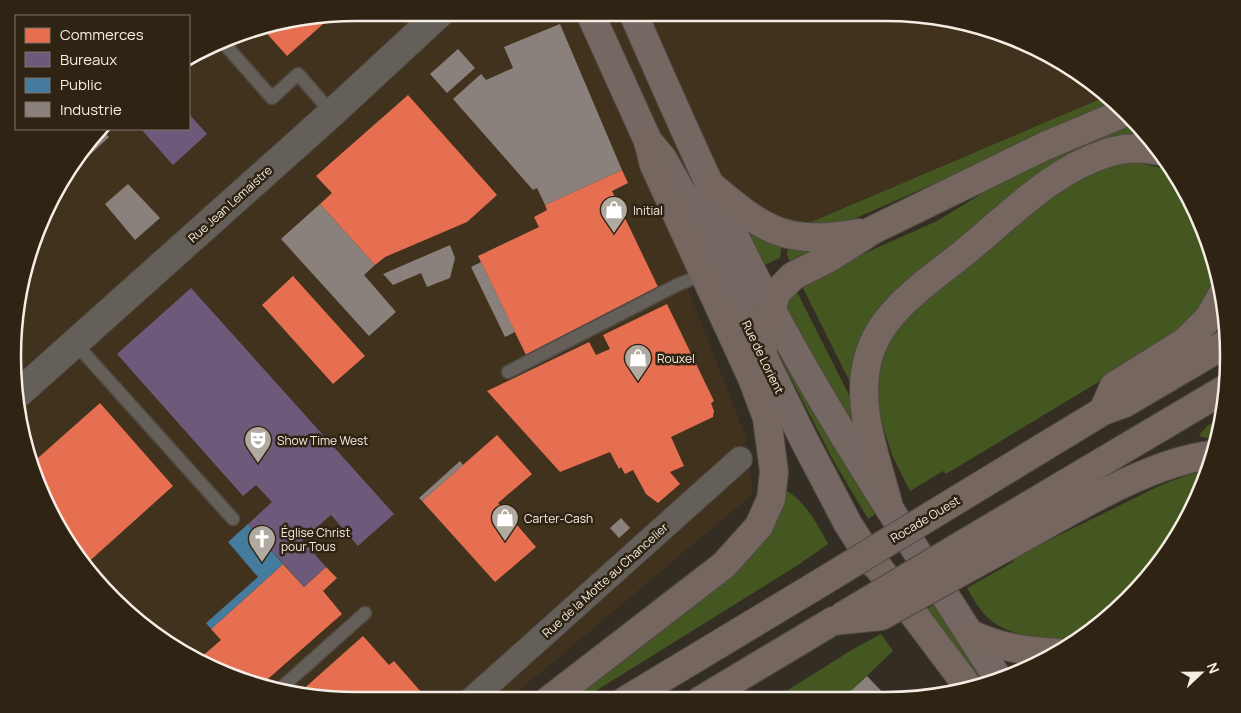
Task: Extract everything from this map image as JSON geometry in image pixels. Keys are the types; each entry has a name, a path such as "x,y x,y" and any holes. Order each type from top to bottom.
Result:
{"highway":[{"path":"762,354 771,308 777,292 793,276 829,258 873,230 1045,146 1118,115"},
{"path":"559,692 724,564 759,526 766,514 771,499 774,472 767,418 752,378 691,280 648,141"},
{"path":"888,503 870,433 864,397 868,357 884,323 919,289 1060,176 1106,154 1136,148 1148,150"},
{"path":"708,183 741,211 765,226 787,235 810,239 826,239 873,230"},
{"path":"1103,411 1114,386 1186,341 1209,318 1216,306"},
{"name":"Rocade Ouest","path":"639,692 1103,411 1125,403 1220,347"},
{"path":"714,692 833,621 881,616 988,543 1218,394"},
{"path":"988,543 1082,506 1150,473 1178,462 1204,457"},
{"path":"860,543 964,682"},
{"path":"969,633 997,646 1014,650 1043,652"}],"main road":[{"name":"Rue de Lorient","path":"594,21 648,141 663,159 690,206 839,507 860,543 952,684"},
{"path":"637,21 708,183 771,308 821,397 995,673"}],"street":[{"name":"Rue Jean Lemaistre","path":"23,389 332,113 431,21"},
{"name":"Rue de la Motte au Chancelier","path":"479,692 740,459"}],"lane":[{"path":"228,48 272,98 298,74 332,113"},
{"path":"508,372 691,280"},
{"path":"75,343 233,519"},
{"path":"286,684 365,612"}],"shaded area":[{"path":"356,21 884,21 928,24 971,33 1013,47 1052,66 1100,99 683,276 745,435 753,494 518,692 335,691 291,685 249,674 189,647 135,609 104,578 91,561 66,524 56,505 39,464 33,443 24,400 22,378 21,356 24,313 39,249 66,189 109,130 190,130 190,65 249,39 313,24"}],"green space":[{"path":"1100,99 1109,107 833,228 804,225"},
{"path":"1124,121 1141,140 1131,139 901,294 855,392 800,282 937,221 994,186"},
{"path":"1137,162 1162,168 1185,208 1202,249 1212,285 1195,316 1165,342 946,474 943,471 910,491 892,455 880,417 877,398 878,350 899,324 1026,214 1089,171 1120,163"},
{"path":"745,229 782,241 780,258 763,266"},
{"path":"789,243 820,247 791,264 787,255"},
{"path":"794,286 851,399 860,439 782,302"},
{"path":"778,343 879,511 868,519 832,458 775,347"},
{"path":"1213,423 1209,438 1201,437 1199,435"},
{"path":"1199,472 1175,524 1150,561 1137,578 1106,609 1061,641 1021,639 1022,635 1002,627 988,618 967,588 1013,562 1015,557 1157,487"},
{"path":"784,489 804,506 815,520 828,544 798,565 594,692 570,692 632,645"},
{"path":"938,603 985,676 975,679 924,610"},
{"path":"881,634 893,651 849,692 785,692"}],"building: Commerces":[{"path":"324,23 287,56 267,34"},
{"path":"408,95 497,195 467,222 385,257 375,265 320,204 332,193 316,176"},
{"path":"622,170 628,183 612,191 660,291 526,355 478,256 539,227 534,217 547,210 545,205"},
{"path":"293,276 365,356 333,384 262,305"},
{"path":"667,304 714,401 711,403 714,411 713,417 671,437 684,466 670,472 680,484 658,503 646,494 633,470 625,474 621,467 619,469 610,452 560,472 487,391 589,342 596,355 610,349 603,335"},
{"path":"100,403 173,486 90,560 66,524 56,505 37,458"},
{"path":"497,435 532,474 498,503 536,547 495,582 422,501"},
{"path":"283,564 304,587 326,567 337,578 323,591 342,614 268,679 228,666 204,655 221,640 211,629"},
{"path":"363,636 389,665 394,661 421,692 356,692 305,688"}],"building: Bureaux":[{"path":"190,115 207,134 173,165 142,130 190,130"},
{"path":"191,288 394,514 358,546 331,515 302,540 326,567 304,587 248,524 272,502 256,485 243,496 117,354"}],"building: Public":[{"path":"248,524 283,564 211,629 206,623 258,577 228,542"}],"building: Industrie":[{"path":"560,24 622,170 545,205 537,188 533,190 453,99 481,74 486,80 513,68 504,47"},
{"path":"458,49 475,68 447,93 430,74"},
{"path":"105,133 109,137 87,157"},
{"path":"128,184 160,218 135,240 105,204"},
{"path":"320,204 375,265 364,275 396,312 369,336 281,239"},
{"path":"450,245 455,258 450,278 427,287 421,273 393,285 383,274"},
{"path":"481,262 515,332 505,337 471,267"},
{"path":"460,461 463,465 422,501 419,498"},
{"path":"621,518 630,528 619,538 610,528"},
{"path":"867,676 882,692 850,692"}],"place":[{"name":"Initial","path":"614,234"},
{"name":"Rouxel","path":"638,382"},
{"name":"Show Time West","path":"258,464"},
{"name":"Carter-Cash","path":"505,542"},
{"name":"Église Christ pour Tous","path":"262,563"}]}
